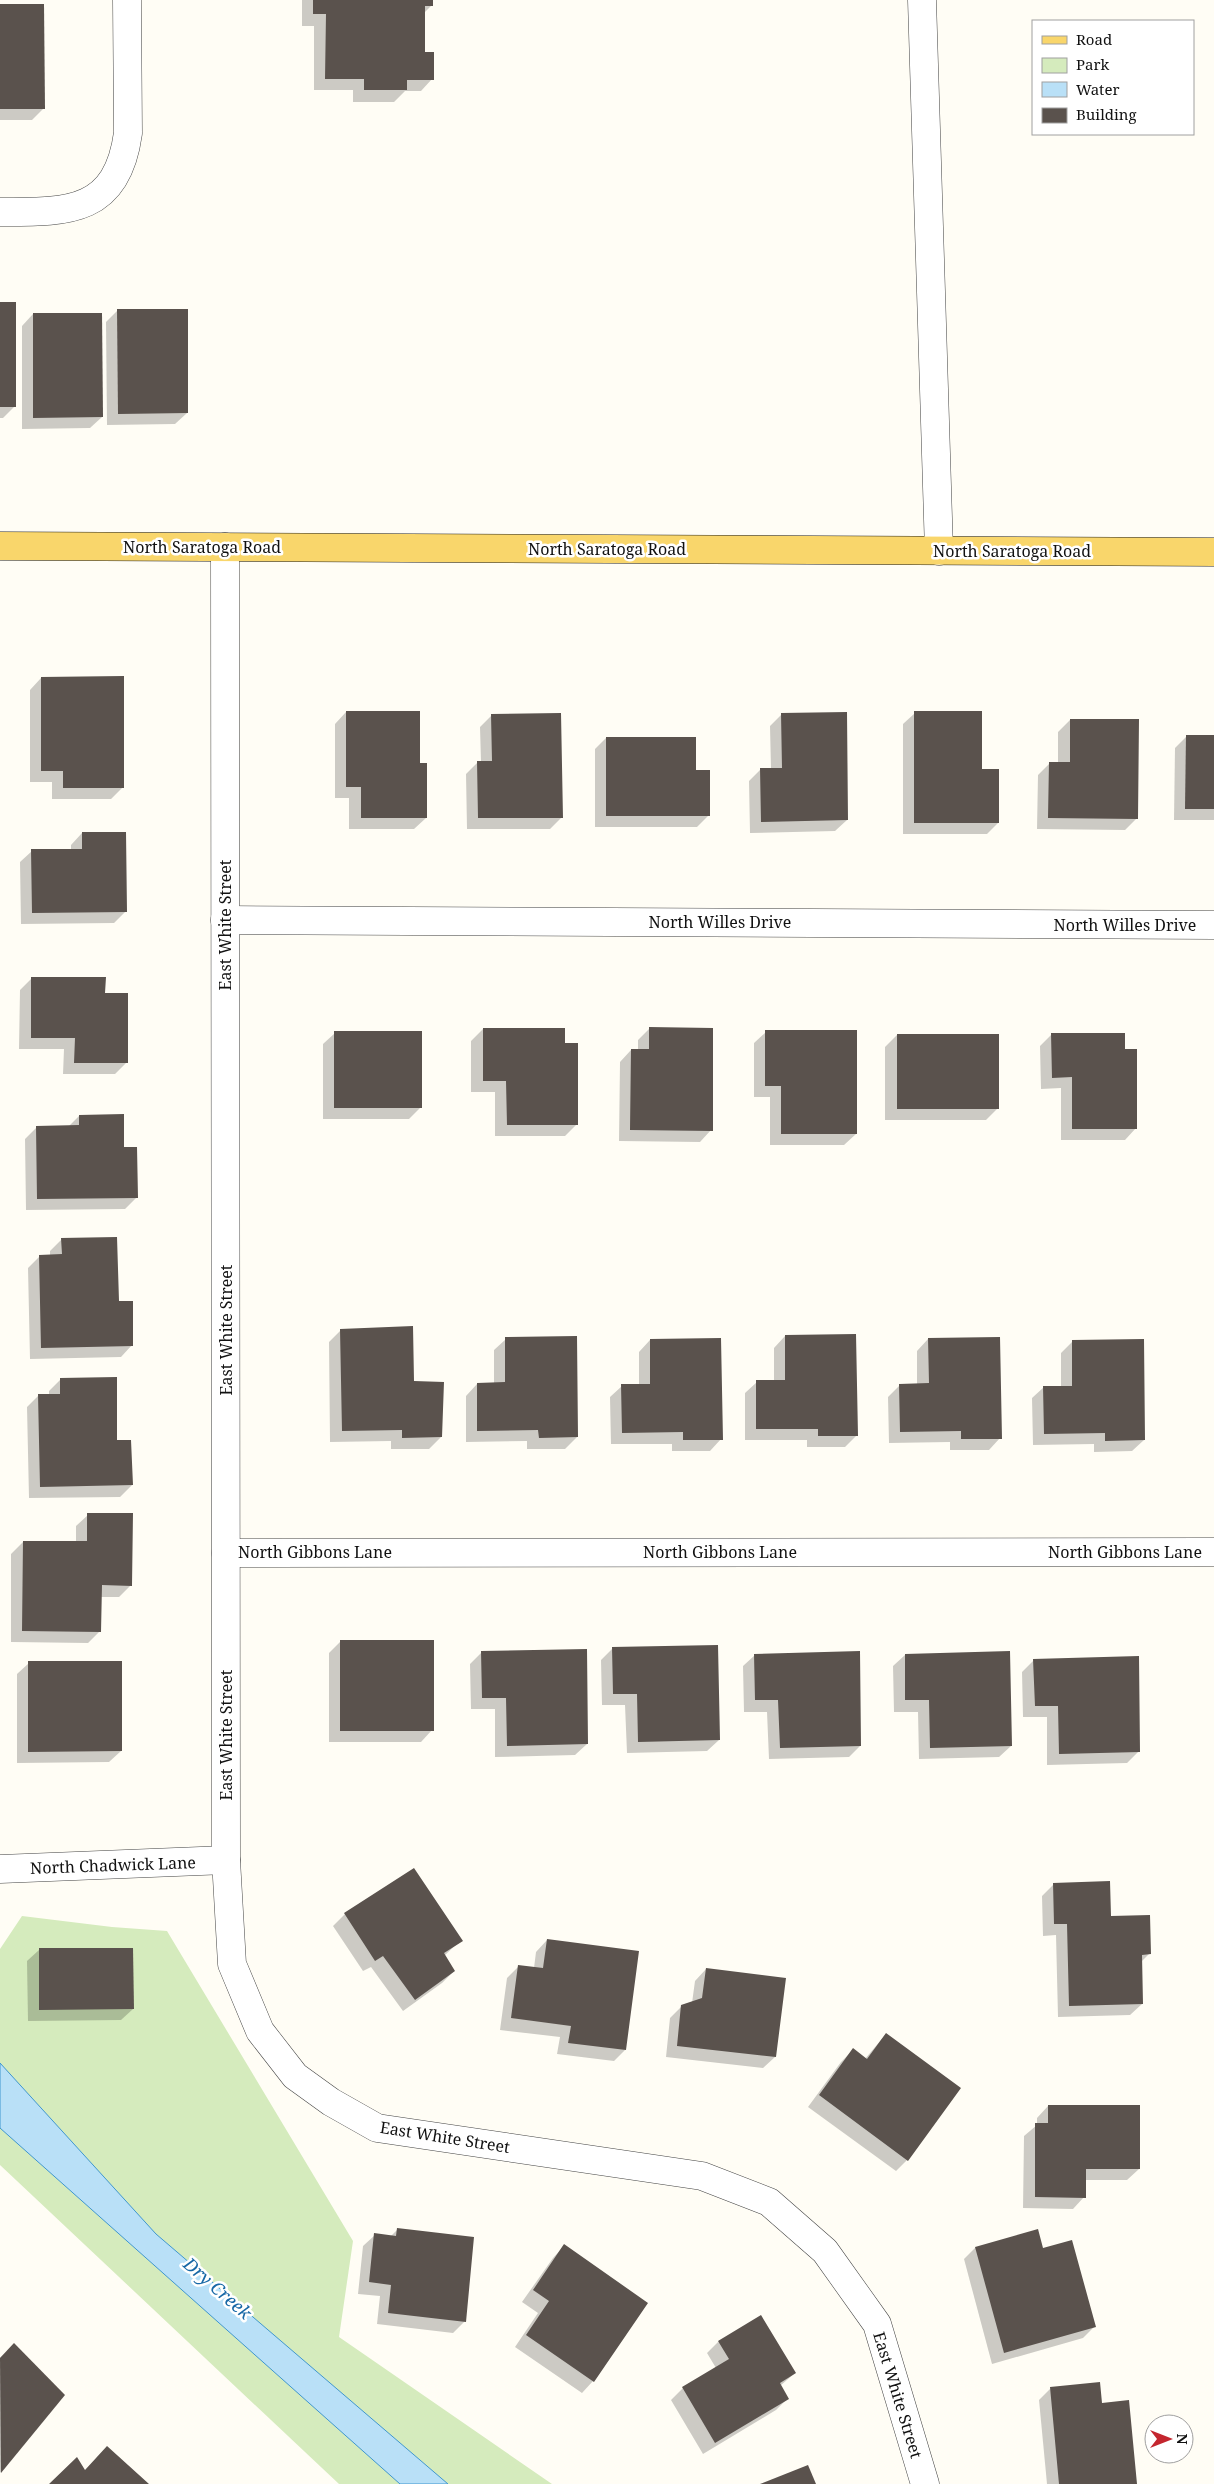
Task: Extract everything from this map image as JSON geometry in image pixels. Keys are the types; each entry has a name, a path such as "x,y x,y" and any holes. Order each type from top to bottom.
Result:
{"main road":[{"name":"North Saratoga Road","path":"0,546 1214,552"}],"street":[{"path":"0,212 65,210 85,203 103,192 117,175 126,155 128,133 127,0"},
{"path":"922,0 939,551"},
{"name":"East White Street","path":"225,547 226,1860 232,1964 260,2030 295,2076 331,2102 377,2128 702,2176 769,2202 825,2251 877,2324 925,2484"},
{"name":"North Willes Drive","path":"226,920 1214,925"},
{"name":"North Gibbons Lane","path":"226,1552 1214,1552"},
{"name":"North Chadwick Lane","path":"0,1869 226,1860"}],"green space":[{"path":"22,1916 112,1927 167,1931 353,2241 339,2337 552,2484 339,2484 0,2165 0,1949"}],"water":[{"name":"Dry Creek","path":"0,2063 156,2234 448,2484 400,2484 0,2128"}],"building":[{"path":"313,0 433,0 433,6 425,6 425,52 434,52 434,80 407,80 407,90 364,90 364,79 325,79 326,14 313,14"},
{"path":"0,4 44,4 45,109 0,109"},
{"path":"0,302 16,302 16,407 0,407"},
{"path":"117,309 188,309 188,413 118,414"},
{"path":"33,313 102,313 103,417 33,418"},
{"path":"124,676 124,788 63,788 63,771 41,771 41,677"},
{"path":"346,711 420,711 420,763 427,763 427,818 361,818 361,787 346,787"},
{"path":"914,711 982,711 982,769 999,769 999,823 914,823"},
{"path":"847,712 848,820 761,822 760,768 782,768 781,713"},
{"path":"561,713 563,818 478,818 477,761 492,761 491,714"},
{"path":"1070,719 1139,719 1138,819 1048,818 1049,762 1070,762"},
{"path":"1186,735 1214,735 1214,809 1185,809"},
{"path":"606,737 696,737 696,770 710,770 710,816 606,816"},
{"path":"82,832 126,832 127,912 32,913 31,849 82,849"},
{"path":"31,977 106,977 105,993 128,993 128,1063 74,1063 75,1038 31,1038"},
{"path":"649,1027 713,1028 713,1131 630,1130 631,1049 649,1049"},
{"path":"483,1028 565,1028 565,1043 578,1043 578,1125 507,1125 506,1081 483,1081"},
{"path":"765,1030 857,1030 857,1134 781,1134 781,1086 765,1086"},
{"path":"334,1031 422,1031 422,1108 334,1108"},
{"path":"1051,1033 1125,1033 1125,1049 1137,1049 1137,1129 1072,1129 1072,1077 1052,1078"},
{"path":"897,1034 999,1034 999,1109 897,1109"},
{"path":"124,1114 124,1147 137,1147 138,1198 37,1199 36,1126 79,1125 79,1115"},
{"path":"117,1237 119,1301 133,1301 133,1346 41,1348 39,1255 62,1254 61,1238"},
{"path":"413,1326 414,1381 444,1382 442,1437 402,1438 402,1430 342,1431 340,1329"},
{"path":"856,1334 858,1436 818,1436 818,1429 756,1429 756,1380 785,1380 785,1335"},
{"path":"577,1336 578,1437 539,1438 538,1430 477,1431 477,1383 505,1382 505,1337"},
{"path":"1000,1337 1002,1439 961,1439 961,1431 900,1432 899,1384 929,1383 928,1338"},
{"path":"721,1338 723,1440 683,1440 683,1432 622,1433 621,1384 650,1384 650,1339"},
{"path":"1144,1339 1145,1440 1105,1441 1105,1433 1044,1434 1043,1386 1072,1386 1072,1340"},
{"path":"117,1377 117,1440 131,1440 133,1485 40,1487 38,1394 60,1394 60,1378"},
{"path":"87,1513 133,1513 132,1586 102,1585 101,1632 22,1631 23,1541 87,1541"},
{"path":"340,1640 434,1640 434,1731 340,1731"},
{"path":"718,1645 720,1740 638,1742 637,1694 613,1694 612,1647"},
{"path":"587,1649 588,1744 507,1746 506,1698 482,1698 481,1651"},
{"path":"860,1651 861,1746 780,1748 778,1700 755,1700 754,1654"},
{"path":"1010,1651 1012,1746 930,1748 929,1700 905,1700 905,1654"},
{"path":"1139,1656 1140,1752 1059,1754 1058,1706 1035,1706 1033,1659"},
{"path":"28,1661 122,1661 122,1751 28,1752"},
{"path":"414,1868 463,1941 444,1953 455,1971 415,2000 383,1956 375,1961 344,1913"},
{"path":"1110,1881 1111,1916 1150,1915 1151,1954 1142,1955 1143,2004 1069,2006 1067,1924 1054,1924 1053,1883"},
{"path":"547,1939 639,1951 626,2050 568,2043 571,2026 511,2018 518,1965 543,1968"},
{"path":"39,1948 133,1948 134,2009 39,2010"},
{"path":"706,1968 786,1978 776,2057 677,2046 681,2005 702,1998"},
{"path":"886,2033 961,2088 908,2161 819,2095 853,2048 867,2059"},
{"path":"1048,2105 1140,2105 1140,2169 1086,2169 1086,2198 1035,2197 1035,2123 1048,2123"},
{"path":"397,2228 474,2237 466,2322 388,2313 391,2285 369,2282 374,2233 396,2236"},
{"path":"1038,2229 1043,2248 1072,2240 1096,2327 1004,2353 975,2247"},
{"path":"564,2244 648,2303 594,2382 526,2335 549,2301 533,2290"},
{"path":"761,2315 796,2373 780,2383 789,2399 715,2443 682,2387 729,2359 718,2341"},
{"path":"14,2343 65,2395 1,2473 0,2358"},
{"path":"1100,2382 1102,2403 1129,2400 1137,2484 1059,2484 1050,2387"},
{"path":"107,2446 149,2484 49,2484 77,2457 85,2470"},
{"path":"808,2465 816,2484 760,2484"}]}
